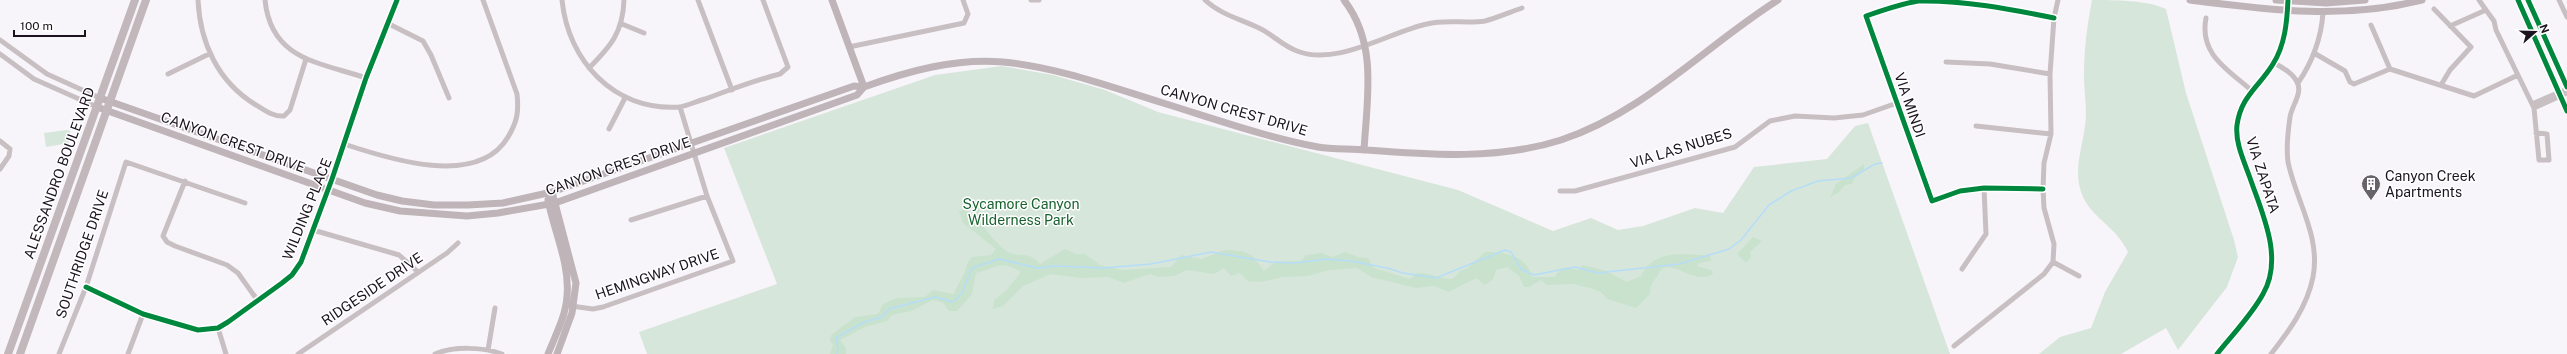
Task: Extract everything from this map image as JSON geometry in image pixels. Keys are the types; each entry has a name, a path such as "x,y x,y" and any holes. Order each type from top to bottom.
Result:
{"main road":[{"name":"ALESSANDRO BOULEVARD","path":"8,354 135,0"},
{"name":"ALESSANDRO BOULEVARD","path":"20,354 146,0"},
{"path":"832,0 864,87"},
{"path":"1344,0 1357,20 1366,44 1369,69 1364,150"},
{"name":"CANYON CREST DRIVE","path":"97,107 108,106 377,195 434,205 503,203 550,193 854,86 864,87 936,66 1003,62 1094,82 1267,136 1322,147 1427,154 1504,152 1560,140 1619,114 1642,100 1754,15 1778,0"},
{"path":"2190,0 2288,12 2323,13 2352,12 2422,0"},
{"path":"2276,0 2365,0"},
{"path":"2518,0 2562,94 2567,111"},
{"path":"2528,0 2567,88"},
{"name":"CANYON CREST DRIVE","path":"100,98 108,106 328,191 365,203 400,211 453,215 498,213 552,204 857,95 864,87"},
{"path":"550,193 566,275 569,306 557,354"},
{"path":"548,354 569,306"}],"street":[{"path":"198,0 199,16 209,54 224,78 245,98 277,116 284,116 290,110 306,59"},
{"path":"265,0 267,16 273,30 286,48 306,59 366,78"},
{"name":"WILDING PLACE","path":"86,286 143,314 198,330 218,328 258,301 292,275 301,262 328,191 366,78 397,0"},
{"path":"344,144 412,162 456,166 481,162 501,148 515,124 519,111 517,94 483,0"},
{"path":"562,0 568,33 580,58 604,82 625,98 649,106 680,107 780,74 788,67 763,0"},
{"path":"589,68 608,49 622,24 624,0"},
{"path":"698,0 732,90"},
{"path":"849,47 964,23 968,18 963,0"},
{"path":"1031,0 1039,0"},
{"path":"1205,0 1220,12 1259,28 1298,52 1325,55 1389,38 1412,27 1436,22 1484,21 1522,8"},
{"name":"VIA MINDI","path":"1984,188 1960,191 1932,201 1866,16 1920,1 1948,0 1980,2 2054,18"},
{"path":"1954,346 2044,274 2053,262 2054,244 2044,208 2043,189 2044,163 2051,134 2050,74 2054,18 2058,0"},
{"path":"2479,0 2494,21 2496,30 2533,106 2538,160 2549,160 2547,134 2536,134"},
{"path":"2560,0 2567,17"},
{"name":"VIA ZAPATA","path":"2217,354 2264,293 2270,271 2268,229 2240,149 2237,128 2240,108 2251,90 2262,80 2274,63 2284,40 2288,1"},
{"path":"2434,9 2471,47 2450,70 2441,85"},
{"path":"2450,26 2486,10"},
{"path":"2298,83 2314,53 2322,32 2323,13"},
{"path":"2206,18 2203,32 2206,45 2212,54 2251,90"},
{"path":"388,24 423,41 431,54 449,98"},
{"path":"622,24 644,33"},
{"path":"2371,25 2390,69"},
{"path":"0,40 48,74 100,98"},
{"path":"2314,53 2345,71 2350,82 2354,84 2390,69 2474,96 2518,75"},
{"path":"0,54 34,78 97,107"},
{"path":"168,74 209,54"},
{"path":"1946,62 1990,64 2050,74"},
{"path":"2271,354 2299,315 2313,277 2313,245 2310,230 2288,162 2290,116 2299,92 2298,83 2292,74 2274,63"},
{"path":"2533,106 2562,94 2567,88"},
{"path":"609,130 625,98"},
{"name":"VIA LAS NUBES","path":"1560,191 1575,192 1735,147 1770,121 1795,116 1834,118 1863,115 1897,103"},
{"path":"631,220 707,196 693,154 680,107"},
{"path":"1976,126 2051,134"},
{"path":"0,141 10,149 9,156 0,169"},
{"name":"SOUTHRIDGE DRIVE","path":"59,354 86,286 126,162 185,181"},
{"path":"246,203 185,181 163,236 167,242 175,246 227,265 238,273 258,301"},
{"path":"1962,269 1986,234 1984,188 2043,189"},
{"name":"HEMINGWAY DRIVE","path":"569,306 593,309 603,307 733,261 707,196"},
{"path":"313,230 399,255 418,272"},
{"name":"RIDGESIDE DRIVE","path":"298,354 447,253 458,243"},
{"path":"2053,262 2079,276"},
{"path":"488,350 495,308"},
{"path":"128,354 143,314"},
{"path":"218,328 226,354"},
{"path":"435,354 445,350 488,350 502,354"}],"green space":[{"path":"2092,0 2121,0 2140,2 2166,9 2186,93 2234,240 2238,257 2227,287 2178,350 2166,328 2121,354 2039,354 2060,337 2091,328 2105,292 2128,252 2118,236 2088,206 2080,189 2078,178 2079,157 2086,115 2084,76 2085,47"},
{"name":"Sycamore Canyon Wilderness Park","path":"1002,66 1053,75 1105,90 1158,112 1458,190 1553,231 1591,218 1618,230 1643,226 1695,208 1723,213 1754,167 1827,159 1855,126 1868,123 1950,354 647,354 639,332 777,284 724,148 935,75"},
{"path":"67,130 70,131 69,143 46,147 44,133"},
{"path":"1864,164 1864,171 1855,178 1852,184 1845,185 1838,193 1830,197 1836,184"},
{"path":"973,203 986,220 983,226 1002,248 1010,253 1033,257 1040,264 1065,249 1076,254 1085,254 1100,265 1122,270 1171,267 1181,255 1201,259 1225,250 1242,251 1253,256 1264,271 1275,262 1301,261 1306,255 1321,253 1333,257 1345,252 1358,257 1368,258 1374,268 1410,279 1417,273 1422,273 1453,279 1460,271 1468,268 1485,252 1493,252 1508,254 1520,259 1529,270 1532,277 1555,277 1558,272 1567,267 1578,270 1583,265 1606,271 1627,282 1641,276 1647,267 1662,257 1690,254 1710,255 1711,261 1699,263 1697,266 1711,270 1713,274 1706,277 1699,277 1671,268 1661,270 1652,284 1650,294 1636,308 1607,299 1601,292 1573,284 1547,285 1541,280 1529,287 1524,287 1519,276 1507,267 1496,270 1493,279 1485,285 1476,278 1449,292 1434,286 1416,288 1371,277 1357,268 1329,270 1308,276 1283,277 1260,282 1248,281 1240,273 1231,276 1224,268 1214,274 1186,270 1175,276 1159,277 1150,274 1124,283 1108,277 1081,278 1051,274 1023,286 1003,306 993,309 994,300 1006,291 1021,272 1003,265 976,273 972,294 957,311 949,311 943,303 933,300 911,311 892,315 887,321 865,327 840,340 846,348 846,354 830,354 833,345 830,341 831,335 855,317 878,314 883,304 897,298 925,297 933,290 954,294 970,259 972,257 991,255 996,249 963,223 959,211 968,208 970,218 974,219"},
{"path":"1753,237 1762,241 1750,252 1751,257 1746,263 1737,254"}],"waterway":[{"path":"837,354 838,348 836,338 864,322 882,317 889,309 935,297 953,302 962,293 972,268 999,259 1038,268 1056,266 1104,268 1151,264 1211,252 1270,262 1295,263 1326,259 1351,261 1387,268 1403,273 1436,278 1505,250 1511,252 1521,269 1534,275 1575,267 1598,273 1679,264 1729,249 1741,240 1769,205 1791,191 1818,181 1851,178 1875,164 1882,163"}],"cycle path":[{"path":"86,287 143,314 198,330 218,328 292,275 301,262 332,179 366,78 397,0"},
{"path":"2217,354 2253,310 2263,294 2269,280 2272,266 2269,236 2260,206 2240,152 2237,138 2237,125 2242,106 2246,99 2268,72 2277,57 2283,41 2288,0"},
{"path":"2518,0 2567,111"},
{"path":"2528,0 2567,87"},
{"path":"2043,189 1984,188 1960,191 1932,201 1866,16 1911,2 1935,1 1986,6 2054,18"}],"place":[{"name":"Canyon Creek Apartments","path":"2371,201"}]}
